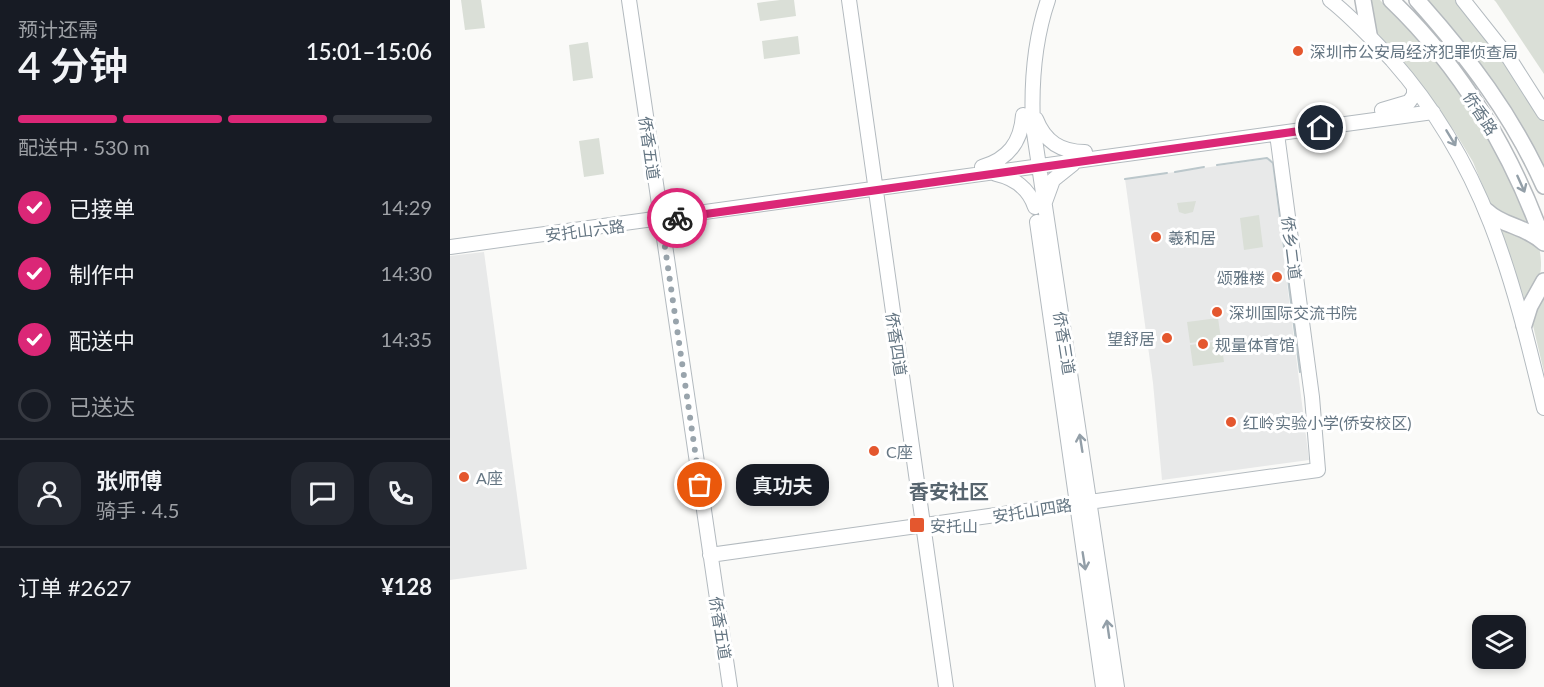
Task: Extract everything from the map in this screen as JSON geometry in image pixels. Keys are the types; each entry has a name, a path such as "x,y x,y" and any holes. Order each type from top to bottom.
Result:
{"main road":[{"path":"1363,0 1369,34"},
{"name":"侨香路","path":"1391,0 1431,44 1486,118 1509,157 1544,243"},
{"name":"侨香路","path":"1416,0 1464,52 1484,81 1532,158 1544,186"},
{"path":"1487,211 1497,218 1525,229 1544,243"},
{"path":"1524,325 1530,306 1544,281"}],"street":[{"name":"侨香五道","path":"629,0 730,687"},
{"name":"侨香四道","path":"849,0 946,687"},
{"name":"侨香三道","path":"1039,0 1026,52 1023,115 1090,501 1117,687"},
{"name":"侨香三道","path":"1033,164 1032,100 1036,48 1048,0"},
{"path":"1330,0 1369,34 1414,87 1460,153 1487,211 1524,325 1544,408"},
{"path":"1463,0 1509,58 1544,112"},
{"name":"安托山六路","path":"450,240 660,215 1033,164 1396,108 1409,102 1414,95 1414,87"},
{"path":"1032,100 1036,119 1047,138 1082,157"},
{"name":"安托山六路","path":"1082,157 1277,134 1433,112"},
{"path":"986,170 1010,152 1020,133 1023,115"},
{"name":"侨乡二道","path":"1277,134 1312,397 1318,470"},
{"path":"1040,210 1053,180 1065,168 1082,157"},
{"path":"986,170 1018,183 1040,210"},
{"name":"侨香三道","path":"1040,210 1075,503 1103,687"},
{"name":"安托山六路","path":"450,248 660,215"},
{"name":"安托山四路","path":"710,555 1318,470"}],"shaded area":[{"path":"461,0 481,0 485,28 465,30"},
{"path":"794,0 796,16 760,21 757,3"},
{"path":"1369,0 1380,0 1413,34 1472,107 1496,147 1532,227 1493,211 1473,162 1455,132 1372,28"},
{"path":"1423,0 1456,0 1495,46 1544,121 1544,171 1491,81 1460,40"},
{"path":"1494,0 1544,0 1544,74 1496,2"},
{"path":"798,36 800,54 764,59 762,41"},
{"path":"588,42 593,78 573,81 569,45"},
{"path":"599,138 604,174 584,177 579,141"},
{"name":"深圳国际交流书院","path":"1267,159 1272,163 1309,460 1162,480 1153,383 1125,179"},
{"path":"1196,201 1193,212 1185,214 1179,212 1177,203"},
{"path":"1259,215 1263,247 1244,250 1240,218"},
{"path":"1498,226 1506,227 1539,246 1540,277 1525,304"},
{"path":"484,252 527,569 450,580 450,256"},
{"path":"1544,289 1544,372 1530,313"},
{"path":"1218,318 1221,339 1190,343 1187,322"},
{"path":"1221,341 1224,362 1193,366 1190,345"}],"waterway":[{"path":"1217,165 1267,158 1273,163 1300,372"},
{"path":"1175,172 1204,167"},
{"path":"1125,179 1167,173"}],"way so far":[{"path":"677,218 661,220 700,485"}],"place":[{"name":"深圳市公安局经济犯罪侦查局","path":"1298,51"},
{"name":"羲和居","path":"1156,237"},
{"name":"颂雅楼","path":"1277,277"},
{"name":"深圳国际交流书院","path":"1217,312"},
{"name":"望舒居","path":"1167,338"},
{"name":"规量体育馆","path":"1203,344"},
{"name":"红岭实验小学(侨安校区)","path":"1231,422"},
{"name":"C座","path":"874,451"},
{"name":"A座","path":"464,477"},
{"name":"真功夫","path":"700,485"},
{"name":"安托山","path":"917,525"}],"district":[{"name":"香安社区","path":"949,491"}],"route":[{"path":"677,218 1321,128"}]}
